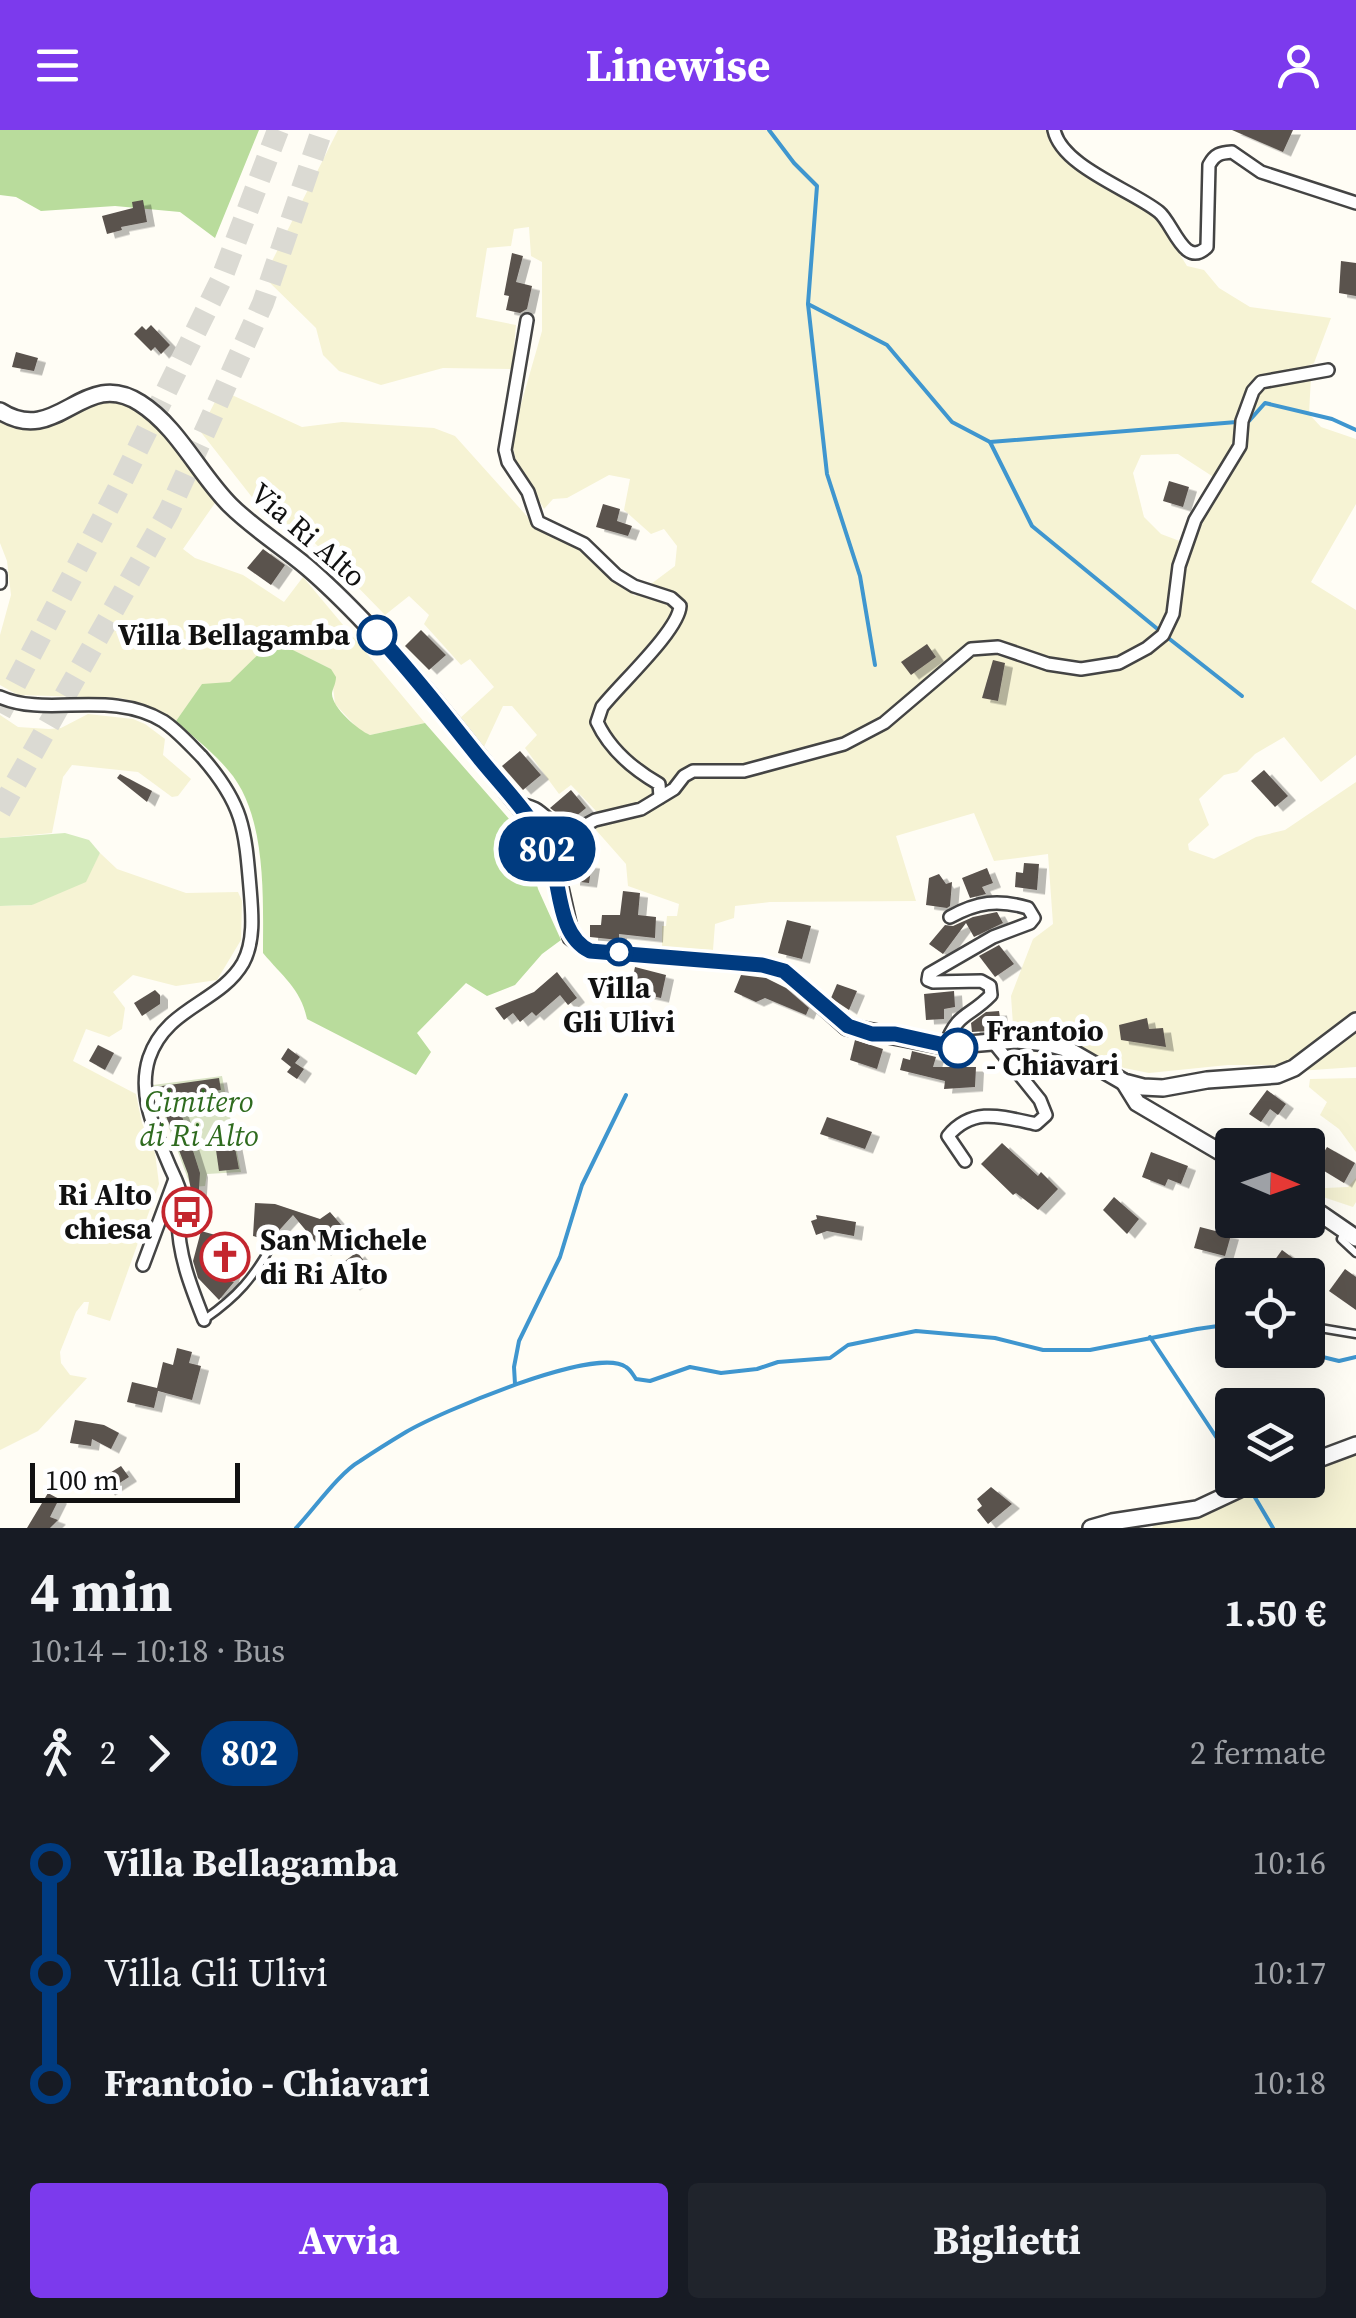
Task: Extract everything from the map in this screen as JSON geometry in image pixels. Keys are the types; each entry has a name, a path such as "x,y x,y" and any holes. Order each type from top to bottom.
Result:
{"street":[{"path":"1054,130 1056,140 1094,174 1161,213 1185,250 1192,254 1206,248 1209,165 1213,156 1220,153 1232,152 1261,172 1356,203"},
{"path":"528,320 505,450 508,462 528,492 532,511 538,522 584,544 625,581 670,598 680,606 680,617 667,636 602,707 597,722 634,769 659,784 660,796"},
{"path":"518,805 536,808 560,831 571,833 595,820 641,809 674,790 693,770 744,772 844,744 884,723 971,650 998,648 1048,664 1082,669 1119,663 1164,635 1173,614 1179,566 1195,520 1240,446 1242,421 1253,391 1261,382 1328,370"},
{"name":"Via Ri Alto","path":"0,411 29,423 46,421 101,393 124,394 143,404 230,505 310,569 366,623 518,805 556,870 571,937 590,951 717,960 784,971 848,1026 945,1046 1016,1040 1065,1048 1124,1082 1163,1088 1277,1075 1294,1068 1356,1021"},
{"path":"0,576 0,583"},
{"path":"0,697 22,702 138,709 164,722 189,743 232,796 241,815 252,916 250,947 233,976 211,995 184,1010 163,1033 150,1056 144,1084 149,1113 181,1196 180,1248 204,1320"},
{"path":"945,1046 953,1025 967,1011 988,1000 990,986 981,981 932,982 928,980 929,974 1034,918 1028,908 998,902 982,903 950,917"},
{"path":"965,1161 948,1136 966,1120 998,1115 1036,1124 1046,1115 1040,1100 994,1043"},
{"path":"1124,1082 1136,1103 1215,1149"},
{"path":"143,1265 175,1179"},
{"path":"1325,1217 1350,1234"},
{"path":"1325,1457 1356,1445"},
{"path":"1091,1528 1197,1509 1221,1498"}],"lane":[{"path":"1350,1234 1341,1239 1356,1254"},
{"path":"204,1320 232,1301 252,1280 273,1243"},
{"path":"1325,1329 1356,1334"}],"shaded area":[{"path":"338,130 1049,130 1050,140 1093,178 1158,219 1187,266 1204,270 1219,288 1250,307 1331,318 1314,363 1295,372 1263,376 1251,382 1231,448 1215,478 1178,454 1141,455 1133,473 1144,517 1161,534 1193,546 1205,509 1246,432 1259,395 1272,383 1311,377 1309,414 1321,427 1356,439 1356,504 1311,582 1356,610 1356,755 1321,782 1284,737 1255,754 1237,772 1224,775 1199,799 1209,825 1188,844 1189,850 1214,859 1256,837 1285,830 1356,782 1356,1014 1283,1065 1228,1065 1149,1073 1124,1068 1054,1037 1021,1035 1013,1025 1011,996 1033,939 1053,924 1048,854 994,861 974,813 896,836 916,901 770,902 735,906 734,918 715,924 713,950 662,947 662,926 666,926 667,916 677,916 679,904 628,886 626,864 596,830 598,813 571,785 559,794 525,748 537,735 512,706 503,706 483,749 458,720 494,687 470,659 461,665 424,624 429,615 409,596 385,615 307,535 274,525 200,431 221,390 302,427 342,422 434,428 455,436 533,523 585,548 635,596 675,566 677,546 664,529 651,534 624,510 630,479 609,475 567,498 553,499 544,509 516,461 511,439 542,331 542,262 531,256 529,227 514,229 511,246 487,248 476,317 516,325 512,369 443,368 381,385 339,371 323,355 316,328 264,277"},
{"path":"105,399 141,412 167,433 209,491 215,503 183,549 195,558 243,575 284,602 303,577 425,723 370,735 361,732 335,704 331,669 273,640 230,683 202,685 176,721 144,704 120,698 18,695 0,685 0,635 11,595 7,561 0,543 0,419 24,429 38,429"},
{"path":"88,714 145,724 165,739 163,755 191,779 178,796 172,797 138,772 72,765 63,777 52,833 0,838 0,715 18,727 49,729 61,728"},
{"path":"100,853 117,869 186,893 238,892 242,901 241,940 217,980 176,986 133,975 113,992 125,1008 122,1029 109,1037 86,1029 73,1061 136,1094 142,1123 155,1153 159,1184 110,1321 87,1314 89,1302 84,1302 60,1352 61,1363 70,1375 87,1378 38,1431 0,1450 0,906 32,905 95,862"},
{"path":"1356,1032 1356,1067 1298,1071 1338,1047"},
{"path":"1356,1078 1356,1152 1339,1129 1320,1115 1327,1102 1309,1087 1310,1079"},
{"path":"1356,1178 1353,1207 1325,1198 1325,1188 1348,1187"},
{"path":"1356,1455 1356,1528 1152,1528 1154,1524 1233,1498 1325,1498 1325,1467"}],"green space":[{"path":"0,130 259,130 215,238 180,212 115,206 41,211 16,197 0,195"},
{"path":"273,640 331,669 336,677 332,693 336,705 370,735 425,723 525,837 538,889 561,940 542,954 515,985 487,996 466,983 417,1033 431,1052 416,1075 307,1019 295,991 263,953 260,857 250,809 241,788 222,763 176,721 202,684 230,682"},
{"path":"65,833 89,840 100,853 86,882 32,905 0,906 0,838"},
{"name":"Cimitero di Ri Alto","path":"222,1076 241,1172 207,1174 205,1186 191,1187 153,1085"}],"building":[{"path":"1232,130 1293,130 1283,152"},
{"path":"143,200 147,222 107,234 102,216 133,208 132,202"},
{"path":"512,253 523,256 516,282 532,286 527,309 520,313 506,310 509,296 504,295"},
{"path":"1341,261 1356,263 1356,296 1339,293"},
{"path":"151,325 170,345 161,354 155,347 151,351 134,334 142,326 146,330"},
{"path":"16,352 38,358 34,371 12,367"},
{"path":"1169,481 1189,487 1183,507 1163,501"},
{"path":"603,504 620,509 617,521 632,526 628,536 596,527"},
{"path":"263,549 285,565 271,585 247,568"},
{"path":"421,630 446,655 429,670 405,646"},
{"path":"927,644 936,657 911,675 901,662"},
{"path":"993,660 1005,663 998,701 982,698"},
{"path":"520,751 541,775 523,790 502,766"},
{"path":"1264,770 1288,796 1275,807 1251,781"},
{"path":"120,774 152,791 147,802 117,778"},
{"path":"571,790 586,808 569,822 550,808"},
{"path":"573,862 592,864 589,883 572,881"},
{"path":"1024,863 1039,864 1037,890 1015,887 1016,872 1023,873"},
{"path":"987,868 993,883 982,887 986,894 970,898 962,878"},
{"path":"939,874 946,884 952,882 947,908 926,905 929,878"},
{"path":"623,891 640,893 638,915 656,917 655,938 619,934 619,940 590,937 590,925 601,925 602,915 620,915"},
{"path":"997,912 1003,923 974,937 966,923 943,954 929,944 945,925"},
{"path":"787,920 811,926 802,959 778,953"},
{"path":"999,945 1014,964 995,977 979,956"},
{"path":"635,967 666,975 661,998 630,991"},
{"path":"557,972 577,998 568,1005 560,995 536,1016 532,1012 520,1022 513,1013 504,1020 495,1008 534,992"},
{"path":"741,975 766,978 786,988 809,1008 806,1015 765,998 756,1002 734,992"},
{"path":"837,984 857,991 849,1010 831,998"},
{"path":"155,990 160,995 160,1004 142,1016 134,1003"},
{"path":"954,991 955,1007 944,1009 944,1019 926,1020 924,994"},
{"path":"999,1011 1002,1030 972,1032 971,1023 986,1012"},
{"path":"1147,1018 1149,1029 1163,1028 1166,1047 1121,1040 1119,1025"},
{"path":"855,1040 883,1049 877,1069 850,1060"},
{"path":"98,1045 114,1053 105,1070 89,1061"},
{"path":"288,1048 300,1057 295,1063 304,1069 297,1079 287,1072 291,1067 281,1059"},
{"path":"912,1051 936,1057 933,1067 976,1067 975,1087 944,1089 945,1081 900,1070 903,1058 910,1060"},
{"path":"219,1078 221,1090 176,1097 200,1173 198,1206 194,1206 188,1174 155,1087"},
{"path":"1267,1090 1286,1104 1278,1115 1270,1109 1261,1122 1249,1114"},
{"path":"827,1117 872,1132 865,1149 820,1134"},
{"path":"232,1132 239,1169 219,1171 214,1136"},
{"path":"1002,1143 1058,1189 1038,1210 1016,1193 1013,1195 981,1164"},
{"path":"1327,1147 1355,1163 1344,1183 1325,1171"},
{"path":"1151,1152 1188,1166 1181,1184 1168,1179 1165,1186 1142,1177"},
{"path":"1114,1197 1139,1219 1127,1234 1103,1210"},
{"path":"255,1203 275,1204 320,1219 330,1212 343,1227 337,1233 340,1236 323,1251 293,1215 267,1240 253,1236"},
{"path":"816,1215 856,1222 854,1236 827,1231 816,1235 811,1221 817,1219"},
{"path":"1200,1227 1215,1231 1215,1238 1230,1238 1225,1256 1194,1248"},
{"path":"201,1231 241,1242 230,1281 234,1282 219,1300 198,1278 193,1261"},
{"path":"1282,1250 1293,1258 1276,1258"},
{"path":"357,1252 372,1271 352,1286 337,1267"},
{"path":"1345,1269 1356,1277 1356,1310 1329,1291"},
{"path":"177,1348 192,1352 189,1363 201,1366 192,1400 158,1391 154,1408 127,1402 132,1382 157,1388 163,1362 173,1365"},
{"path":"75,1420 104,1425 119,1433 111,1449 92,1439 91,1446 70,1443"},
{"path":"121,1466 129,1477 107,1491 100,1479"},
{"path":"991,1487 1012,1504 988,1524 977,1510 982,1506 977,1499"},
{"path":"48,1493 59,1499 50,1517 58,1520 50,1528 27,1528"}],"waterway":[{"path":"769,130 817,186 808,304 887,345 952,422 990,442 1249,421 1265,403 1332,419 1356,430"},
{"path":"808,304 827,474 860,576 875,665"},
{"path":"990,442 1032,526 1160,631"},
{"path":"1167,637 1242,696"},
{"path":"515,1384 519,1341 560,1257 582,1185 626,1095"},
{"path":"296,1528 352,1467 406,1432 482,1397 583,1365 609,1363 626,1367 636,1379 650,1381 690,1367 721,1373 778,1362 830,1358 848,1345 916,1331 995,1338 1043,1350 1090,1350 1215,1326"},
{"path":"1150,1337 1215,1435"},
{"path":"1325,1358 1339,1361 1356,1357"},
{"path":"1255,1498 1273,1528"}],"tunnel":[{"path":"0,713 117,491 221,280 278,130"},
{"path":"0,811 169,511 263,303 322,130"}],"bus line":[{"name":"802","path":"377,635 535,827 556,870 567,924 578,945 590,951 762,965 784,971 848,1026 872,1034 895,1034 958,1048"}],"place":[{"name":"Villa Bellagamba","path":"377,635"},
{"name":"Villa Gli Ulivi","path":"619,952"},
{"name":"Frantoio - Chiavari","path":"958,1048"},
{"name":"Ri Alto chiesa","path":"187,1212"},
{"name":"San Michele di Ri Alto","path":"225,1257"}]}
